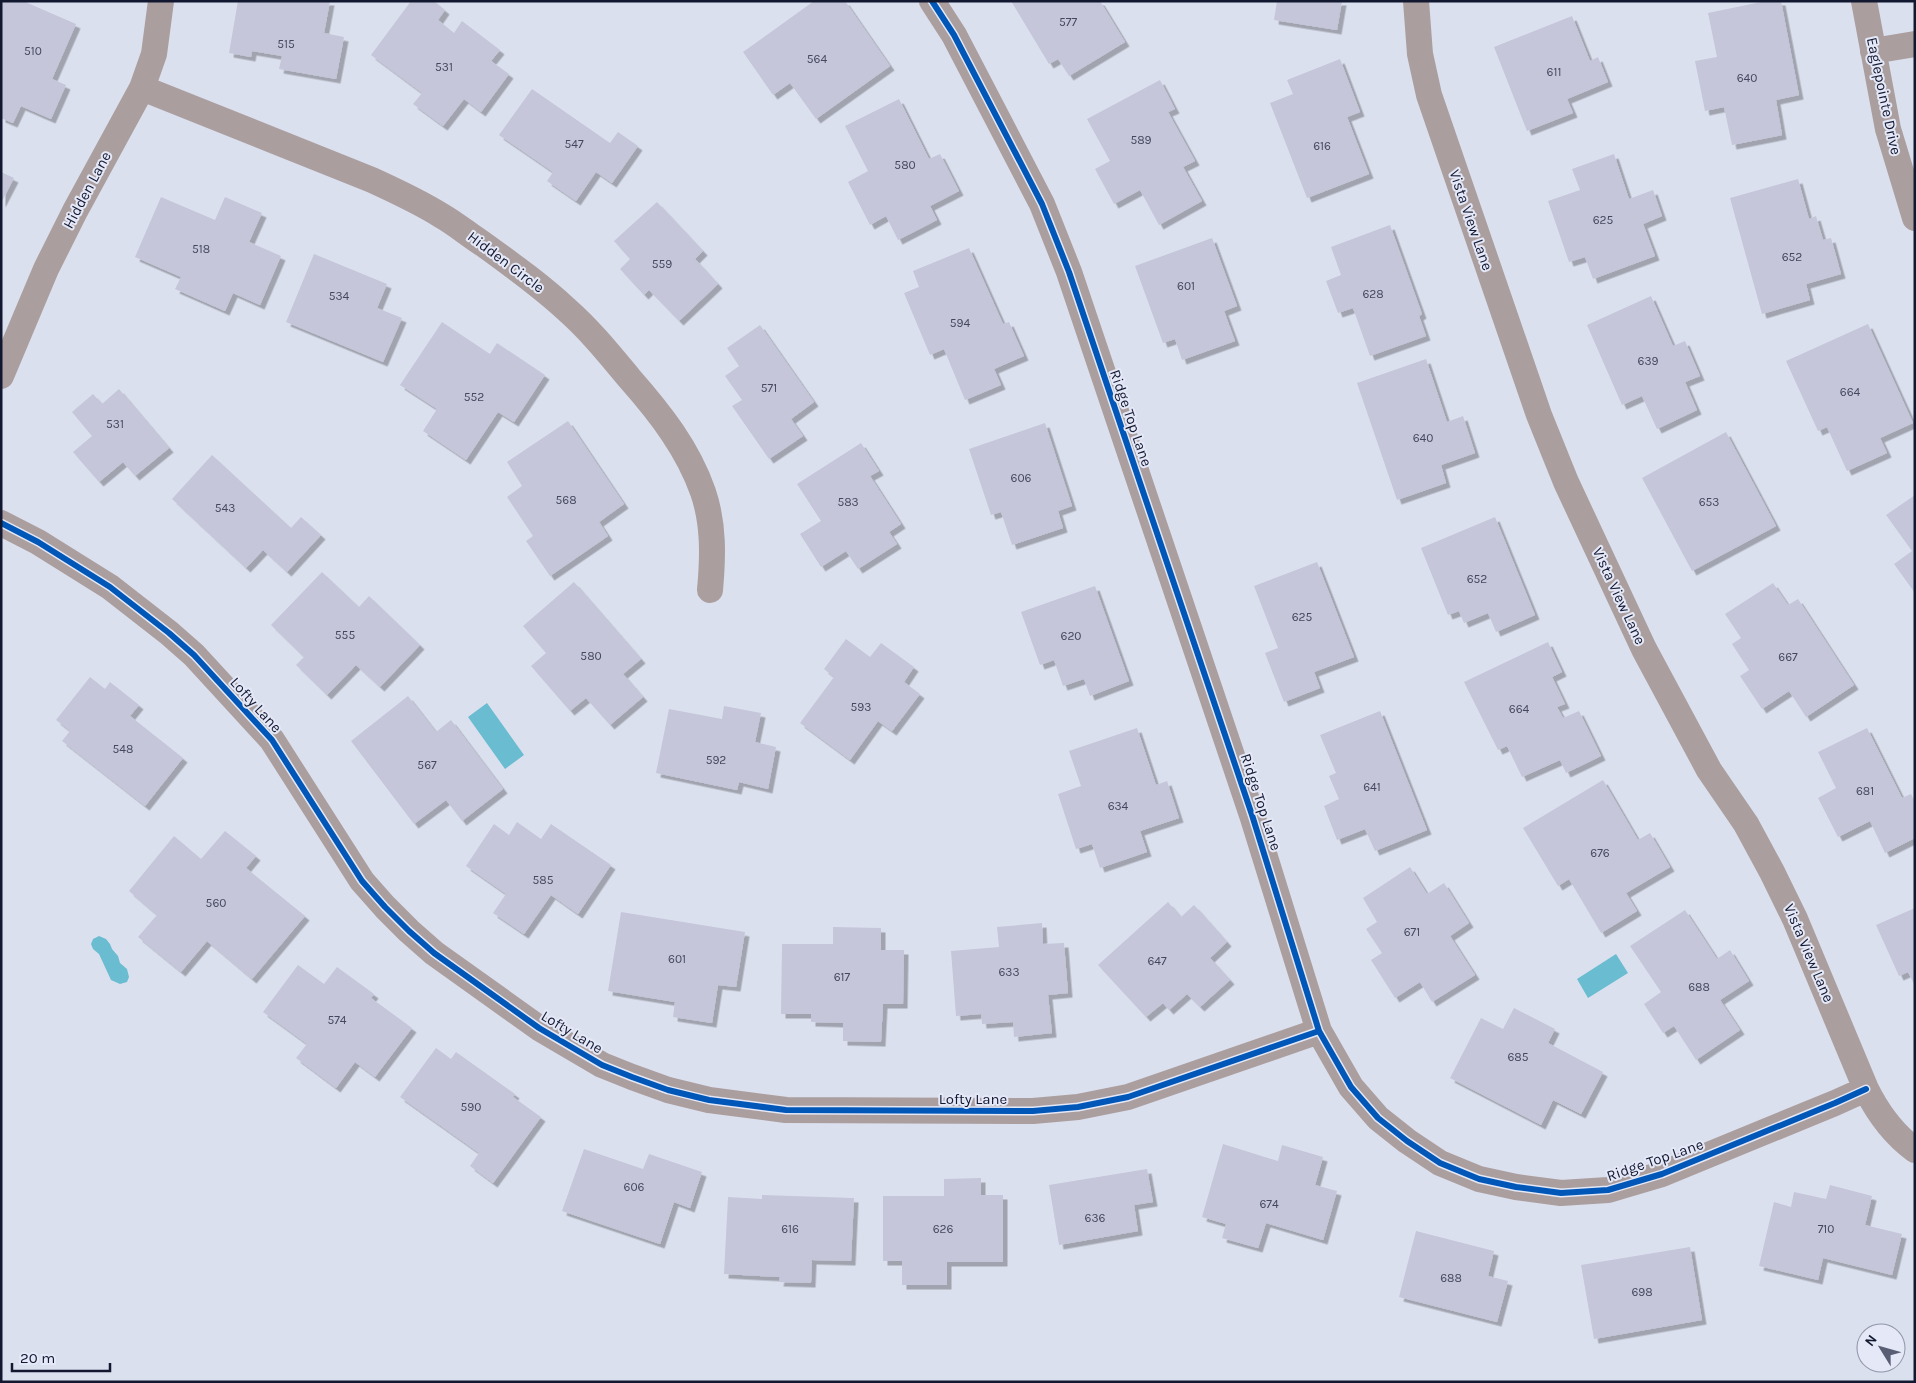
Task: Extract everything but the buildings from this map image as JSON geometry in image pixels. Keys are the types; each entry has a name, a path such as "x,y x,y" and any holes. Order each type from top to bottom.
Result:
{"street":[{"name":"Hidden Lane","path":"1,376 46,269 75,211 142,88 154,54 162,1"},
{"name":"Ridge Top Lane","path":"932,1 954,34 1042,204 1069,272 1252,815 1319,1031 1351,1087 1378,1118 1407,1141 1440,1163 1480,1179 1516,1187 1560,1193 1608,1190 1662,1174 1866,1089"},
{"name":"Vista View Lane","path":"1416,1 1420,54 1429,95 1539,415 1566,482 1644,650 1709,770 1746,824 1796,919 1876,1109 1891,1128 1915,1150"},
{"name":"Eaglepointe Drive","path":"1864,1 1888,128 1915,218"},
{"path":"1873,51 1915,44"},
{"name":"Hidden Circle","path":"142,88 372,180 408,197 444,217 527,276 567,309 600,342 655,407 676,437 694,468 704,494 711,524 713,556 710,590"},
{"name":"Lofty Lane","path":"1,523 38,542 110,587 194,655 272,740 362,881 385,908 415,937 458,971 539,1028 602,1065 632,1077 668,1090 709,1100 786,1110 1033,1111 1078,1106 1128,1097 1319,1031"}],"water":[{"path":"487,703 524,755 505,769 468,717"},
{"path":"99,936 106,939 118,956 120,963 127,969 129,977 127,982 120,984 111,980 99,954 93,949 91,944 93,939"},
{"path":"1616,954 1628,973 1588,998 1577,979"}],"cycle path":[{"path":"932,1 954,35 1042,204 1069,272 1252,815 1319,1031 1351,1087 1378,1118 1407,1141 1440,1163 1479,1179 1516,1187 1561,1193 1608,1190 1662,1174 1866,1089"},
{"path":"1,523 38,542 110,587 194,655 272,740 362,881 385,907 434,953 539,1028 602,1065 632,1077 668,1090 709,1100 786,1110 1033,1111 1078,1107 1128,1097 1319,1031"}]}
